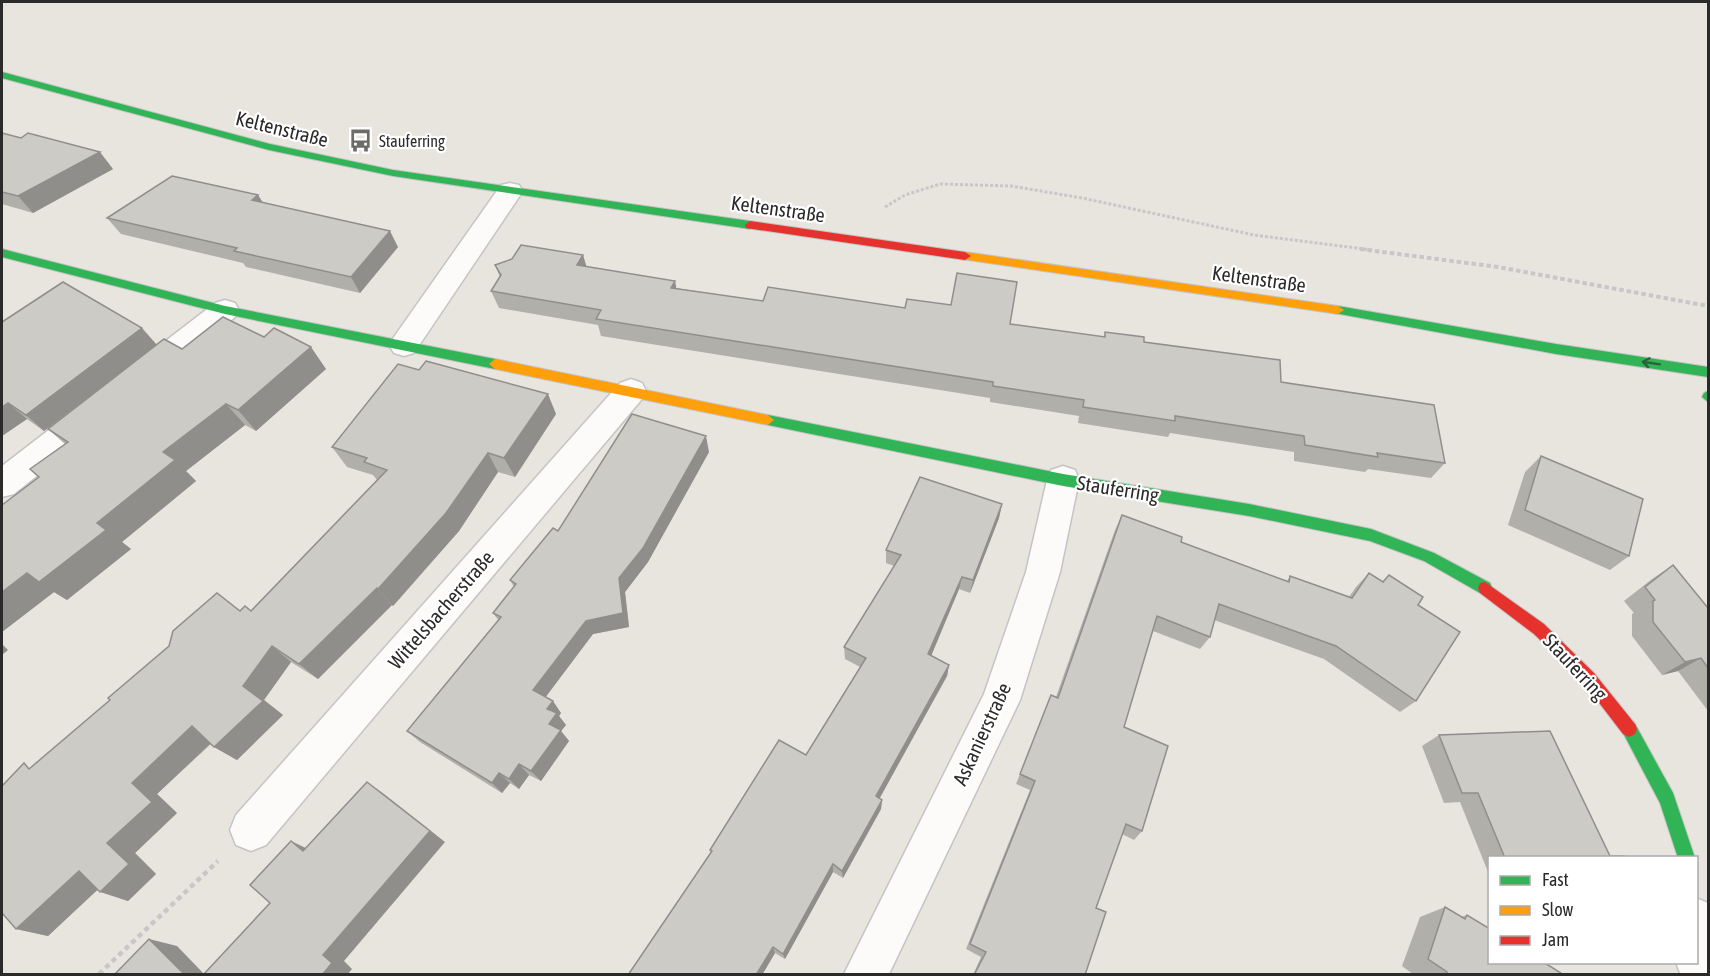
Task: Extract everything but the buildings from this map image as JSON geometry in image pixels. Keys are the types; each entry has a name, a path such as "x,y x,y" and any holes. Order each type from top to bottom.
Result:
{"main road":[{"name":"Keltenstraße","path":"2,75 299,154 393,173 1311,306 1459,330 1556,349 1708,372"},
{"name":"Stauferring","path":"2,253 225,310 1063,480 1249,510 1371,535 1429,557 1485,588 1539,629 1589,678 1633,735 1667,799 1686,856"},
{"name":"Keltenstraße","path":"1556,349 1642,376"}],"street":[{"path":"405,345 510,191"},
{"path":"2,484 225,310"},
{"name":"Wittelsbacherstraße","path":"251,830 631,391"},
{"name":"Askanierstraße","path":"866,975 1001,700 1043,572 1063,480"}],"path":[{"path":"864,241 883,209 891,202 921,189 940,184 1011,186 1082,198 1254,235 1498,267 1708,306"},
{"path":"99,975 251,830"}],"traffic: fast":[{"path":"2,75 269,147 393,173 750,225"},
{"path":"2,253 225,310 495,364"},
{"path":"1338,310 1556,349 1708,372"},
{"path":"768,420 1063,480 1249,510 1371,535 1429,557 1485,588"},
{"path":"1629,729 1667,799 1686,856"}],"traffic: slow":[{"path":"965,256 1338,310"},
{"path":"495,364 768,420"}],"traffic: jam":[{"path":"750,225 965,256"},
{"path":"1485,588 1539,629 1589,678 1629,729"}],"place":[{"name":"Stauferring","path":"361,141"}]}
